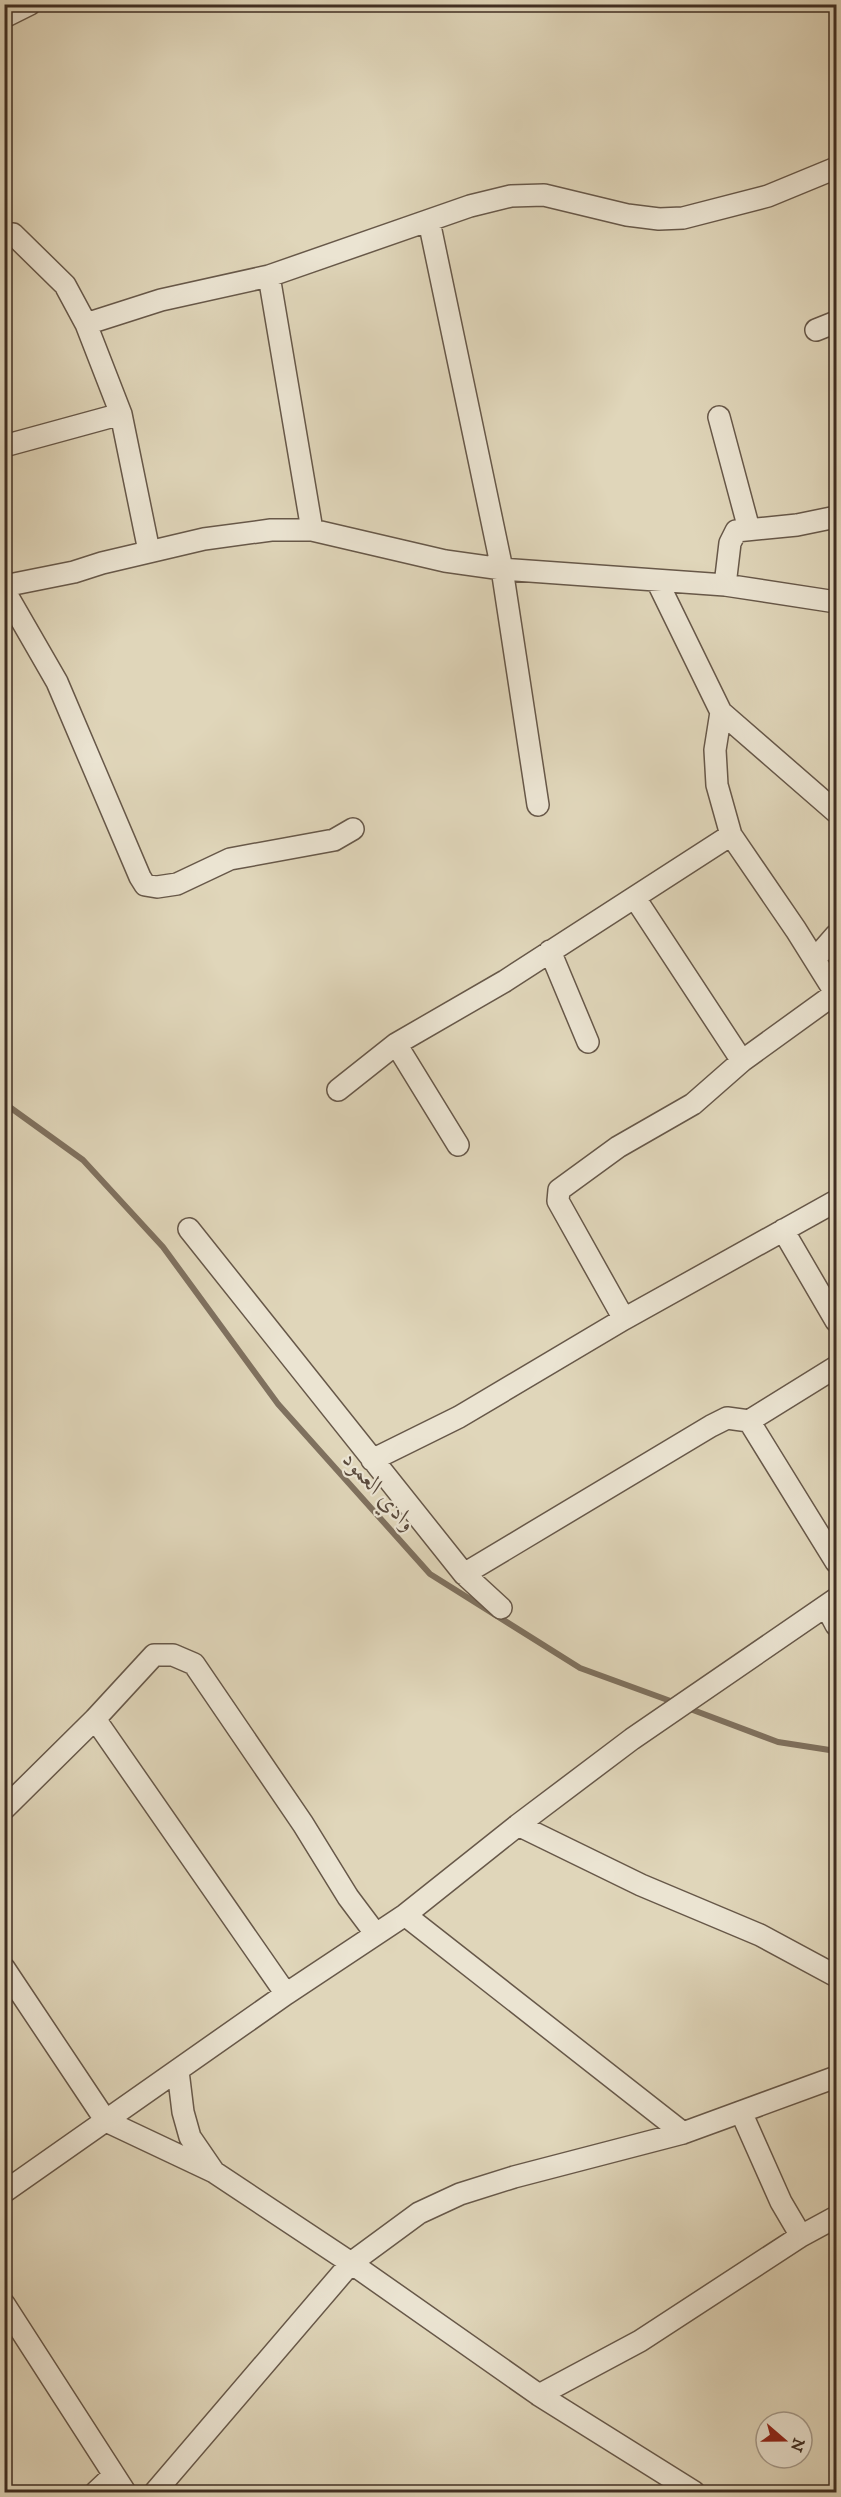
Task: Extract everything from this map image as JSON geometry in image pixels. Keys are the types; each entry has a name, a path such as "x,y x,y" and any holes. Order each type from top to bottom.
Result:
{"street":[{"path":"4,17 30,4"},
{"path":"86,324 162,300 269,276 470,206 511,196 544,195 627,215 659,219 683,218 768,196 837,168"},
{"path":"429,221 502,569 538,805"},
{"path":"7,231 65,285 86,324 121,414 149,551"},
{"path":"269,276 312,530"},
{"path":"816,330 837,322"},
{"path":"4,446 121,414"},
{"path":"719,417 749,529"},
{"path":"725,585 730,543 736,531 798,525 837,517"},
{"path":"353,829 334,840 230,859 177,884 157,887 146,885 140,877 57,682 4,588 204,539 271,530 312,530 445,561 502,569 725,585 837,602"},
{"path":"657,581 721,712 832,798"},
{"path":"624,1319 558,1201 560,1190 618,1148 693,1104 742,1061 836,993 730,835 717,784 716,750 721,712"},
{"path":"338,1090 396,1044 506,981 730,835"},
{"path":"635,898 742,1061"},
{"path":"814,959 837,935"},
{"path":"550,951 588,1042"},
{"path":"396,1044 458,1145"},
{"path":"372,1460 459,1417 624,1319 837,1201"},
{"path":"189,1229 464,1574 501,1608"},
{"path":"783,1230 837,1321"},
{"path":"464,1574 711,1426 727,1418 749,1421 837,1367"},
{"path":"749,1421 837,1562"},
{"path":"4,2192 375,1933 405,1915 518,1825 632,1739 831,1603 837,1625"},
{"path":"4,1809 95,1719 131,1677 154,1655 173,1655 194,1664 375,1933"},
{"path":"95,1719 286,1995"},
{"path":"518,1825 641,1885 760,1935 837,1976"},
{"path":"405,1915 683,2133"},
{"path":"4,1968 106,2121 214,2172 351,2263 538,2395 694,2493"},
{"path":"178,2071 183,2112 190,2137 214,2172"},
{"path":"155,2493 351,2263 419,2213 460,2194 683,2133 837,2077"},
{"path":"741,2112 781,2202 801,2236"},
{"path":"538,2395 640,2341 801,2236 837,2217"},
{"path":"4,2304 119,2484 96,2493"}],"waterway":[{"name":"وادي العمود","path":"4,1103 83,1160 163,1247 278,1404 430,1574 580,1668 676,1703"},
{"name":"وادي العمود","path":"685,1707 778,1742 836,1751"}]}
